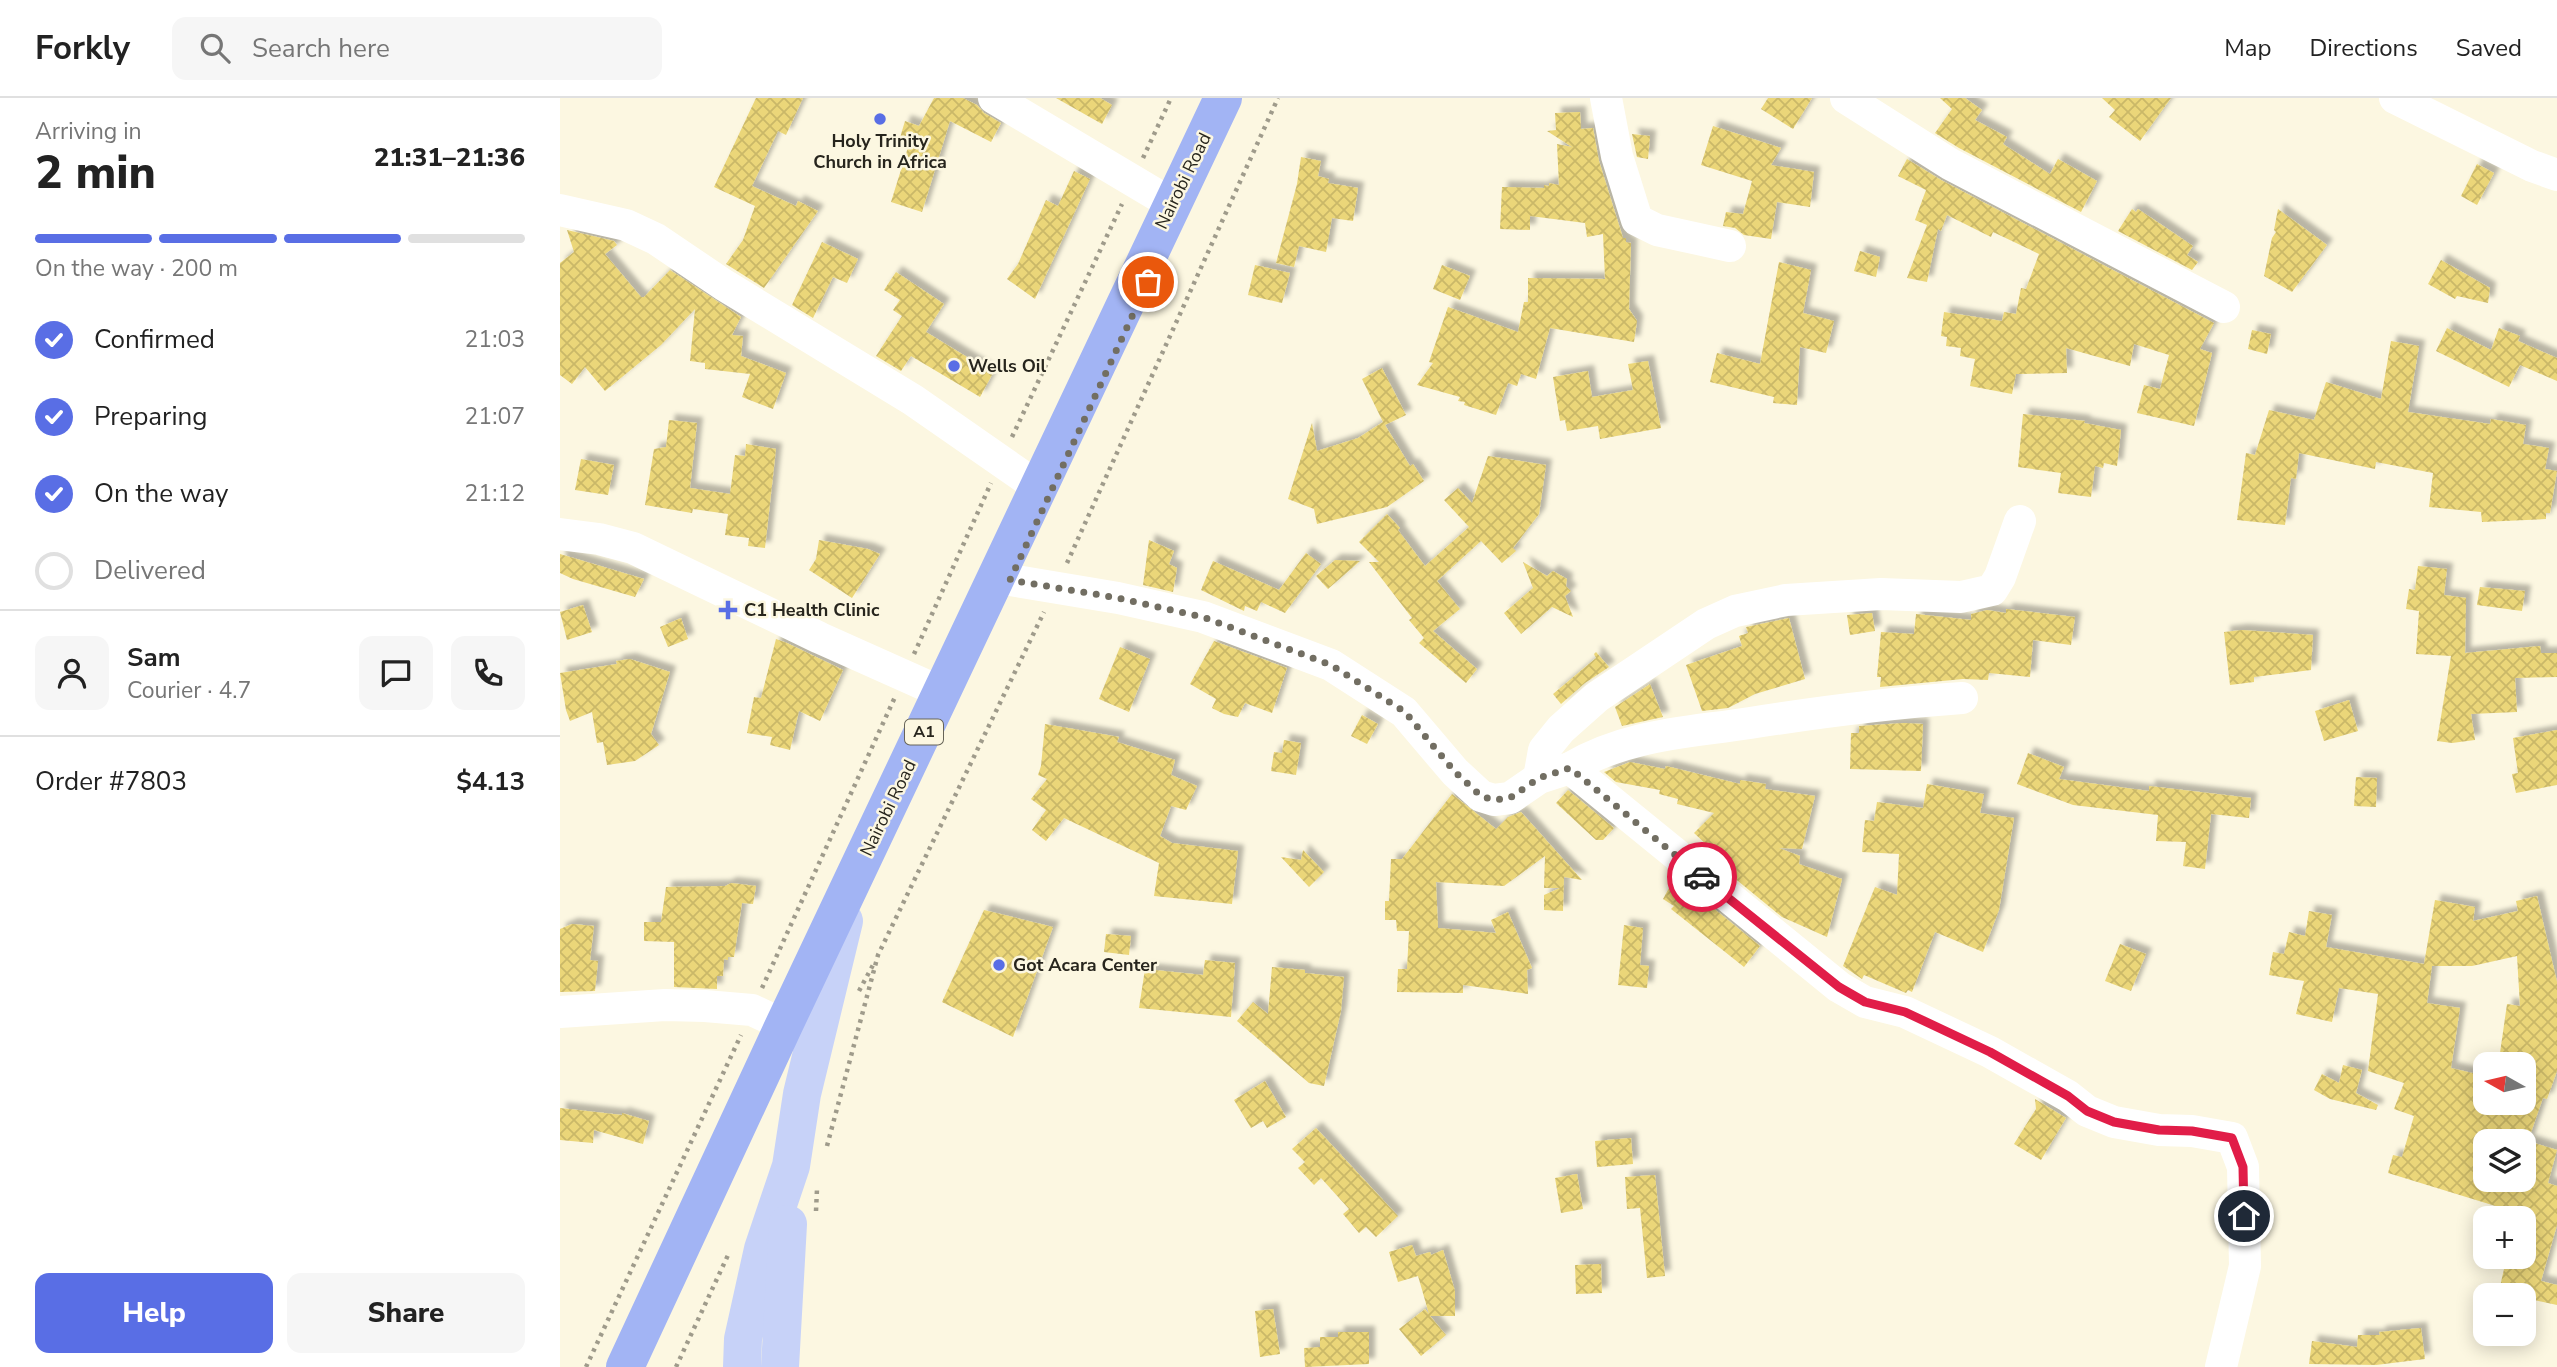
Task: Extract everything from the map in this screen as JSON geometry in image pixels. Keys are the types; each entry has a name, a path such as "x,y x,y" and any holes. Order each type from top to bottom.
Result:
{"highway":[{"name":"Nairobi Road","path":"625,1367 768,1017 943,693 1223,98"},
{"name":"Nairobi Road","path":"641,1367 769,1095 844,921 1010,580 1235,98"}],"main road":[{"path":"779,1367 811,1167 802,1094 844,921"},
{"path":"742,1367 743,1339 763,1249 811,1167"}],"street":[{"path":"994,98 1172,204"},
{"path":"1606,98 1617,156 1637,220 1657,230 1730,246"},
{"path":"1846,98 1950,164 2224,307"},
{"path":"2395,98 2532,166 2557,175"},
{"path":"560,210 626,225 656,239 724,285 913,400 1038,487"},
{"path":"1539,778 1544,750 1561,729 1597,697 1706,624 1735,611 1786,600 1881,594 1961,597 1992,590 2000,577 2020,521"},
{"path":"560,534 600,539 633,548 820,638 943,693"},
{"path":"1010,580 1118,598 1203,617 1331,665 1405,712 1455,772 1481,796 1494,800 1510,798 1539,778 1570,768 1591,756 1637,740 1657,738 1682,730 1962,698"},
{"path":"1570,768 1723,895 1839,987 1865,1002 1905,1012 1990,1052 2068,1096 2087,1111 2114,1122 2232,1138 2243,1167 2245,1266 2221,1367"},
{"path":"560,1012 665,1005 768,1017"}],"path":[{"path":"586,1367 768,1017 905,674 1001,461 1171,98"},
{"path":"816,1221 811,1167 878,955 1056,589 1278,98"}],"building":[{"path":"756,98 803,98 786,135 778,131 752,186 796,206 798,201 818,211 764,288 726,264 743,240 755,206 714,187"},
{"path":"934,98 963,98 1001,123 991,142 950,121 922,212 891,202 909,144 899,141 905,121 919,126"},
{"path":"1056,98 1100,98 1112,105 1102,124"},
{"path":"1768,98 1812,98 1793,129 1761,109"},
{"path":"1940,98 1965,98 1982,110 1975,120 2007,137 2003,144 2050,174 2058,159 2097,181 2081,212 1935,133 1952,109"},
{"path":"2102,98 2171,98 2140,141 2109,117 2115,110"},
{"path":"1580,112 1581,129 1593,128 1599,161 1623,238 1631,243 1629,309 1637,321 1634,342 1550,328 1536,379 1521,374 1517,386 1508,383 1496,415 1464,405 1465,402 1458,401 1460,397 1417,385 1433,363 1429,362 1448,307 1518,332 1524,302 1528,302 1528,278 1605,279 1603,234 1587,237 1585,223 1530,216 1530,230 1500,229 1502,187 1544,188 1544,185 1549,186 1549,183 1559,185 1557,144 1572,147 1547,131 1556,130 1555,113"},
{"path":"1713,126 1781,148 1771,165 1814,172 1810,207 1777,202 1771,239 1744,235 1735,228 1723,226 1726,212 1743,214 1752,181 1701,165"},
{"path":"1632,134 1650,136 1648,159 1637,157"},
{"path":"1301,157 1321,161 1318,176 1329,179 1328,183 1358,188 1353,221 1332,218 1326,252 1299,246 1294,267 1276,263 1297,184"},
{"path":"1907,159 1941,180 2214,323 2200,349 2212,353 2194,426 2137,413 2144,385 2160,389 2169,355 2134,344 2130,366 2066,348 2067,373 2016,374 2012,394 1970,386 1975,359 1960,356 1961,348 1946,346 1947,337 1941,336 1944,312 2002,321 2004,312 2016,314 2021,288 2026,289 2039,254 1993,232 1991,237 1947,215 1941,231 1938,229 1927,282 1907,278 1927,225 1915,220 1926,190 1898,176"},
{"path":"2477,164 2494,173 2477,205 2461,196"},
{"path":"1074,171 1090,179 1035,299 1007,279 1018,264 1046,200 1058,206"},
{"path":"2132,209 2136,212 2138,209 2193,246 2187,255 2198,262 2192,270 2118,231"},
{"path":"2278,209 2327,245 2292,292 2264,276 2272,238 2276,232 2274,230"},
{"path":"567,230 614,241 617,245 605,254 641,297 670,270 741,317 732,335 743,336 741,356 786,373 773,409 742,397 750,374 705,369 705,363 690,361 695,309 661,345 605,391 585,367 572,384 560,375 560,263 574,252"},
{"path":"822,242 858,259 847,283 833,277 813,318 792,305"},
{"path":"1860,251 1880,257 1876,277 1854,271"},
{"path":"2441,260 2490,288 2488,303 2457,296 2455,299 2428,284"},
{"path":"1779,262 1811,270 1803,313 1834,321 1826,353 1800,347 1797,405 1773,403 1774,397 1710,382 1717,353 1760,364"},
{"path":"1255,265 1290,273 1282,303 1248,295"},
{"path":"1442,265 1470,276 1460,300 1433,289"},
{"path":"896,272 944,304 926,332 993,373 980,397 911,356 901,371 876,356 902,316 893,310 900,300 884,290"},
{"path":"2447,328 2491,350 2499,328 2520,336 2518,341 2557,358 2557,381 2520,365 2509,387 2436,351"},
{"path":"2252,330 2271,334 2267,354 2248,349"},
{"path":"2391,341 2419,346 2408,412 2490,424 2491,419 2526,425 2523,444 2549,448 2545,469 2557,471 2550,513 2546,513 2546,519 2482,522 2481,512 2429,507 2433,473 2376,462 2375,469 2299,453 2296,479 2291,478 2285,525 2237,520 2246,453 2255,455 2269,410 2314,420 2326,382 2381,399"},
{"path":"1648,361 1661,428 1600,439 1598,426 1567,431 1565,420 1560,421 1553,377 1588,371 1592,397 1633,390 1628,364"},
{"path":"1382,368 1406,415 1385,425 1410,466 1413,464 1424,481 1387,507 1317,524 1314,509 1288,499 1312,423 1317,451 1358,438 1383,422 1362,379"},
{"path":"2023,414 2085,421 2084,423 2121,430 2117,466 2104,463 2103,468 2095,466 2091,497 2058,493 2061,473 2018,467"},
{"path":"669,420 697,423 690,488 730,494 735,455 745,456 746,444 776,449 765,548 748,546 749,538 725,535 728,514 693,509 692,513 645,505 654,449 666,447"},
{"path":"1488,456 1546,465 1539,514 1513,548 1516,551 1502,563 1481,541 1437,581 1460,609 1433,631 1477,669 1466,683 1419,643 1424,638 1409,620 1412,618 1369,562 1379,562 1359,542 1387,514 1400,528 1398,530 1425,566 1469,527 1444,500 1458,488 1472,503"},
{"path":"581,459 614,465 608,495 575,490"},
{"path":"819,540 868,549 880,554 852,598 809,570 816,559"},
{"path":"1149,540 1174,551 1169,564 1177,568 1173,592 1143,585"},
{"path":"1306,553 1321,564 1285,613 1261,602 1257,611 1245,606 1244,611 1201,590 1213,561 1279,590"},
{"path":"560,554 644,579 635,597 573,579 560,573"},
{"path":"1335,560 1360,561 1328,589 1316,576"},
{"path":"1523,562 1547,576 1553,571 1567,579 1566,586 1571,591 1565,596 1573,617 1552,607 1521,634 1504,613 1533,588"},
{"path":"2418,566 2447,569 2444,595 2466,598 2465,653 2540,646 2541,653 2557,653 2557,677 2515,678 2517,712 2471,714 2475,740 2452,743 2437,741 2451,656 2416,654 2419,611 2406,609 2409,589 2415,590"},
{"path":"2480,587 2525,591 2522,611 2477,605"},
{"path":"583,605 592,632 567,640 560,612"},
{"path":"2006,609 2075,617 2071,645 2033,640 2030,677 1989,673 1988,680 1963,679 1880,687 1881,677 1877,677 1881,632 1914,634 1916,614 1971,620 1971,614 1987,610 2006,613"},
{"path":"1872,613 1875,631 1850,635 1847,615"},
{"path":"681,618 688,639 668,647 660,627"},
{"path":"1789,618 1805,679 1755,694 1728,708 1702,711 1686,665 1742,646 1739,636 1748,633 1746,627"},
{"path":"2242,630 2313,635 2311,670 2254,677 2254,682 2230,685 2224,632"},
{"path":"776,639 843,670 820,721 799,711 790,750 770,745 772,737 747,733 754,697 761,698"},
{"path":"1214,641 1287,668 1272,713 1245,703 1238,717 1224,714 1212,708 1216,699 1190,684"},
{"path":"1120,647 1150,659 1129,712 1099,699"},
{"path":"1596,652 1609,667 1561,704 1553,694 1596,658"},
{"path":"630,659 670,672 651,734 659,745 635,761 607,765 603,742 597,743 592,712 570,721 560,673 617,664 616,661"},
{"path":"1650,684 1663,717 1622,726 1615,707"},
{"path":"2349,700 2358,731 2324,741 2315,711"},
{"path":"1362,715 1378,724 1367,744 1351,736"},
{"path":"1045,724 1119,737 1117,742 1175,760 1171,775 1197,786 1186,810 1171,806 1160,836 1172,843 1238,851 1232,904 1154,896 1159,863 1064,818 1046,841 1032,830 1046,810 1031,799 1047,779 1038,775"},
{"path":"1923,724 1921,771 1850,769 1851,733 1859,733 1859,726"},
{"path":"2557,730 2557,785 2516,793 2512,774 2518,773 2513,738"},
{"path":"1284,740 1301,743 1296,775 1271,771 1274,752 1282,753"},
{"path":"2028,753 2064,767 2059,779 2149,791 2149,786 2251,798 2249,818 2211,814 2205,869 2183,866 2186,842 2156,841 2158,815 2073,805 2017,784"},
{"path":"1630,762 1665,769 1666,766 1740,784 1740,780 1766,784 1765,789 1815,796 1802,849 1779,848 1800,856 1799,864 1842,879 1827,937 1782,917 1705,854 1709,847 1694,833 1714,813 1677,804 1678,799 1659,794 1660,790 1616,782 1604,772"},
{"path":"2356,777 2377,778 2376,807 2354,806"},
{"path":"1927,784 1984,794 1980,813 2014,818 1999,910 1983,952 1935,932 1912,992 1908,990 1906,993 1864,975 1862,979 1843,966 1875,887 1897,895 1899,854 1862,852 1865,820 1874,821 1877,802 1923,808"},
{"path":"1568,790 1614,828 1603,840 1596,840 1556,803"},
{"path":"1452,794 1496,829 1508,817 1521,812 1582,880 1564,877 1563,911 1544,910 1544,895 1560,888 1544,888 1545,856 1504,886 1436,882 1438,928 1496,933 1491,920 1508,912 1532,968 1527,970 1528,994 1463,985 1463,993 1397,992 1398,969 1407,969 1409,931 1397,931 1396,920 1385,920 1385,901 1389,901 1391,859 1402,859"},
{"path":"1303,850 1324,872 1309,887 1281,857 1301,860"},
{"path":"1675,877 1760,946 1744,967 1671,909 1674,906 1663,899"},
{"path":"731,883 756,886 753,904 742,903 734,957 724,959 723,976 717,976 717,989 674,987 674,942 644,941 644,922 661,922 666,887 725,886"},
{"path":"2537,896 2557,982 2557,1071 2547,1099 2543,1098 2532,1129 2473,1129 2473,1192 2536,1192 2536,1143 2557,1150 2548,1183 2557,1186 2557,1225 2541,1281 2557,1285 2557,1305 2536,1300 2536,1283 2501,1283 2504,1269 2536,1269 2536,1206 2495,1206 2388,1173 2393,1155 2402,1157 2414,1116 2394,1109 2404,1083 2368,1071 2378,994 2339,988 2332,1022 2296,1014 2304,981 2269,975 2273,952 2284,954 2289,932 2305,936 2309,911 2332,915 2326,947 2424,964 2435,900 2475,907 2473,921 2518,911 2516,901","holes":["2517,956 2520,1006 2507,1004 2500,1052 2536,1052 2536,1115 2473,1115 2473,1073 2451,1068 2460,1008 2427,1003 2432,966 2472,966"]},
{"name":"Got Acara Center","path":"984,910 1053,927 1013,1037 942,1002"},
{"path":"572,924 594,926 590,960 598,961 595,991 560,992 560,929"},
{"path":"1624,925 1643,928 1640,965 1649,966 1647,988 1618,985"},
{"path":"1106,934 1131,936 1129,955 1104,952"},
{"path":"2120,944 2146,954 2131,991 2105,981"},
{"path":"1205,960 1235,963 1231,1017 1139,1008 1145,969 1203,975"},
{"path":"1272,967 1344,977 1341,1011 1324,1086 1309,1083 1237,1021 1253,1002 1268,1014"},
{"path":"2343,1065 2362,1070 2356,1093 2378,1105 2376,1110 2330,1099 2314,1090 2322,1074 2339,1083"},
{"path":"1265,1081 1286,1117 1267,1128 1263,1121 1251,1128 1234,1100"},
{"path":"2035,1099 2066,1118 2041,1160 2014,1144 2036,1109"},
{"path":"560,1108 622,1113 649,1121 643,1144 594,1130 593,1143 560,1140"},
{"path":"1316,1128 1398,1216 1376,1237 1366,1227 1359,1233 1343,1214 1349,1209 1321,1178 1314,1185 1298,1168 1305,1162 1292,1149"},
{"path":"1631,1138 1633,1164 1597,1167 1595,1141"},
{"path":"1577,1174 1583,1209 1561,1213 1555,1178"},
{"path":"1655,1175 1665,1276 1647,1278 1640,1208 1627,1209 1625,1177"},
{"path":"1412,1245 1416,1256 1430,1252 1431,1255 1443,1250 1455,1291 1455,1316 1430,1316 1446,1335 1421,1356 1399,1329 1425,1309 1429,1314 1418,1276 1398,1282 1389,1252"},
{"path":"1601,1264 1602,1293 1576,1294 1575,1265"},
{"path":"1273,1309 1280,1354 1260,1357 1255,1311"},
{"path":"2421,1328 2425,1359 2376,1365 2309,1364 2312,1341 2357,1347 2358,1335 2380,1335 2379,1332"},
{"path":"1338,1332 1369,1332 1369,1364 1305,1367 1304,1348 1320,1347 1320,1337 1338,1337"}],"way so far":[{"path":"1148,282 1010,580 1118,598 1203,617 1331,665 1405,712 1455,772 1481,796 1494,800 1510,798 1539,778 1570,768 1702,877"}],"place":[{"name":"Holy Trinity Church in Africa","path":"880,119"},
{"name":"Wells Oil","path":"954,366"},
{"name":"C1 Health Clinic","path":"728,610"},
{"name":"Got Acara Center","path":"999,965"}],"route":[{"path":"1702,877 1839,987 1865,1002 1905,1012 1990,1052 2068,1096 2087,1111 2114,1122 2232,1138 2243,1167 2244,1216"}]}
